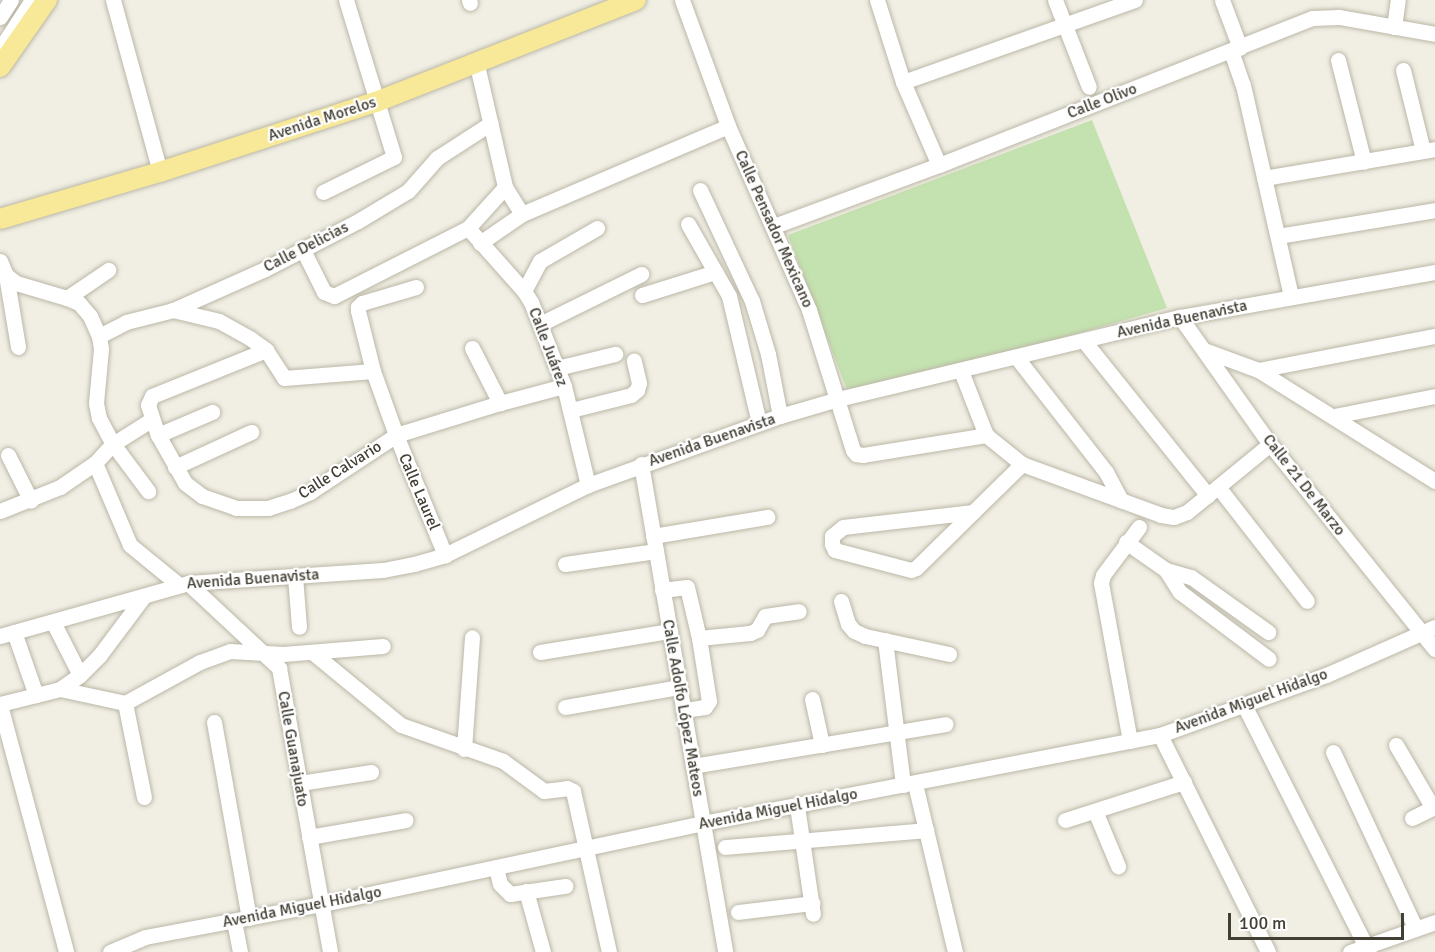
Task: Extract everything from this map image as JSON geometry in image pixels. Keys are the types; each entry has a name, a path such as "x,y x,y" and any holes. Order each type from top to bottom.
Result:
{"main road":[{"path":"0,67 47,0"},
{"name":"Avenida Morelos","path":"0,219 160,172 376,102 611,5 636,0"}],"street":[{"path":"0,17 11,0"},
{"path":"0,49 32,0"},
{"path":"113,0 160,172"},
{"path":"323,192 390,162 394,157 346,0"},
{"name":"Calle Pensador Mexicano","path":"682,0 728,126 774,226 809,310 853,450 856,454 863,455 986,435"},
{"path":"1055,0 1089,87"},
{"path":"903,82 1135,0"},
{"path":"1222,0 1291,297"},
{"path":"1394,27 1398,0"},
{"path":"879,1 903,82 939,165"},
{"name":"Calle Olivo","path":"774,226 939,165 1312,18 1325,16 1435,34"},
{"path":"1338,60 1364,162"},
{"path":"476,61 506,187 522,214"},
{"path":"1264,178 1429,150 1403,70"},
{"name":"Calle Delicias","path":"99,336 126,322 173,310 303,250 408,191 437,158 491,123"},
{"path":"480,243 522,214 728,126"},
{"path":"303,250 324,292 334,296 468,228 506,187"},
{"path":"700,190 752,301 768,354 780,416"},
{"path":"1278,236 1435,210"},
{"path":"688,224 716,272 732,307 759,423"},
{"name":"Calle Juárez","path":"468,228 524,291 540,324 564,386 588,485"},
{"path":"524,291 540,261 597,228"},
{"path":"3,268 20,285 67,298 83,307 99,336 101,359 97,410 113,444 148,491"},
{"path":"3,268 18,346"},
{"path":"67,298 108,270"},
{"path":"642,295 716,272"},
{"name":"Avenida Buenavista","path":"4,633 52,622 184,584 383,570 414,564 445,555 588,485 641,464 780,416 838,399 1017,358 1180,317 1435,272"},
{"path":"540,324 641,274"},
{"name":"Calle Laurel","path":"416,287 362,303 358,307 373,371 396,435 445,555"},
{"path":"173,310 219,321 266,350 280,374 290,379 373,371"},
{"name":"Calle 21 De Marzo","path":"1180,317 1270,444 1428,630 1435,649"},
{"path":"1258,370 1435,336"},
{"path":"1084,341 1307,601"},
{"path":"472,348 500,403"},
{"path":"0,511 30,501 60,487 95,463 113,444 151,420 148,405 152,396 266,350"},
{"path":"1204,350 1258,370 1435,481"},
{"path":"557,368 615,354"},
{"path":"1017,358 1106,472 1121,500"},
{"path":"571,410 632,395 639,383 634,361"},
{"path":"961,371 986,435 1022,464 1161,515 1174,517 1187,512 1270,444"},
{"name":"Calle Calvario","path":"151,420 185,483 202,496 236,508 268,508 310,492 396,435 564,386"},
{"path":"1334,416 1435,396"},
{"path":"158,435 212,412"},
{"path":"175,467 251,432"},
{"path":"8,455 30,501"},
{"path":"95,463 130,545 184,584"},
{"name":"Calle Adolfo López Mateos","path":"641,464 725,952"},
{"path":"973,512 843,527 832,536 832,544 835,550 911,570 916,568 1022,464"},
{"path":"565,564 767,517"},
{"path":"1130,741 1101,583 1103,575 1138,527"},
{"path":"1126,542 1166,570 1191,578 1268,632"},
{"path":"1166,570 1180,592 1269,659"},
{"path":"295,576 298,627"},
{"name":"Calle Guanajuato","path":"184,584 279,668 330,952"},
{"path":"663,590 687,587 699,638 709,701 705,707 683,710"},
{"path":"66,952 0,705 60,689 80,675 99,656 144,596"},
{"path":"841,601 848,624 854,631 865,636 949,654"},
{"path":"699,638 750,633 757,630 765,616 799,611"},
{"path":"52,622 80,675"},
{"name":"Avenida Miguel Hidalgo","path":"110,952 127,948 145,937 322,904 703,823 1160,735 1326,675 1428,630"},
{"path":"540,652 670,631"},
{"path":"4,633 36,695"},
{"path":"464,749 472,637"},
{"path":"885,640 896,733 909,785 926,830 955,952"},
{"path":"60,689 125,703 200,662 230,651 312,652 383,646"},
{"path":"312,652 400,725 503,761 544,790 571,789 609,952"},
{"path":"565,707 679,687"},
{"path":"812,699 822,745"},
{"path":"125,703 144,797"},
{"path":"1244,705 1368,950"},
{"path":"214,722 242,919 240,952"},
{"path":"693,765 946,724"},
{"path":"1160,735 1268,952"},
{"path":"1396,745 1434,807 1412,818"},
{"path":"1333,752 1416,929"},
{"path":"300,783 371,772"},
{"path":"1065,820 1184,782"},
{"path":"738,912 812,908 804,841 797,806"},
{"path":"1095,811 1118,866"},
{"path":"309,837 406,820"},
{"path":"725,847 926,830"},
{"path":"496,867 504,891 510,894 565,886"},
{"path":"526,891 543,952"},
{"path":"1350,952 1368,950 1435,922"}],"green space":[{"path":"1092,120 1167,308 1034,346 847,390 788,235"}]}
